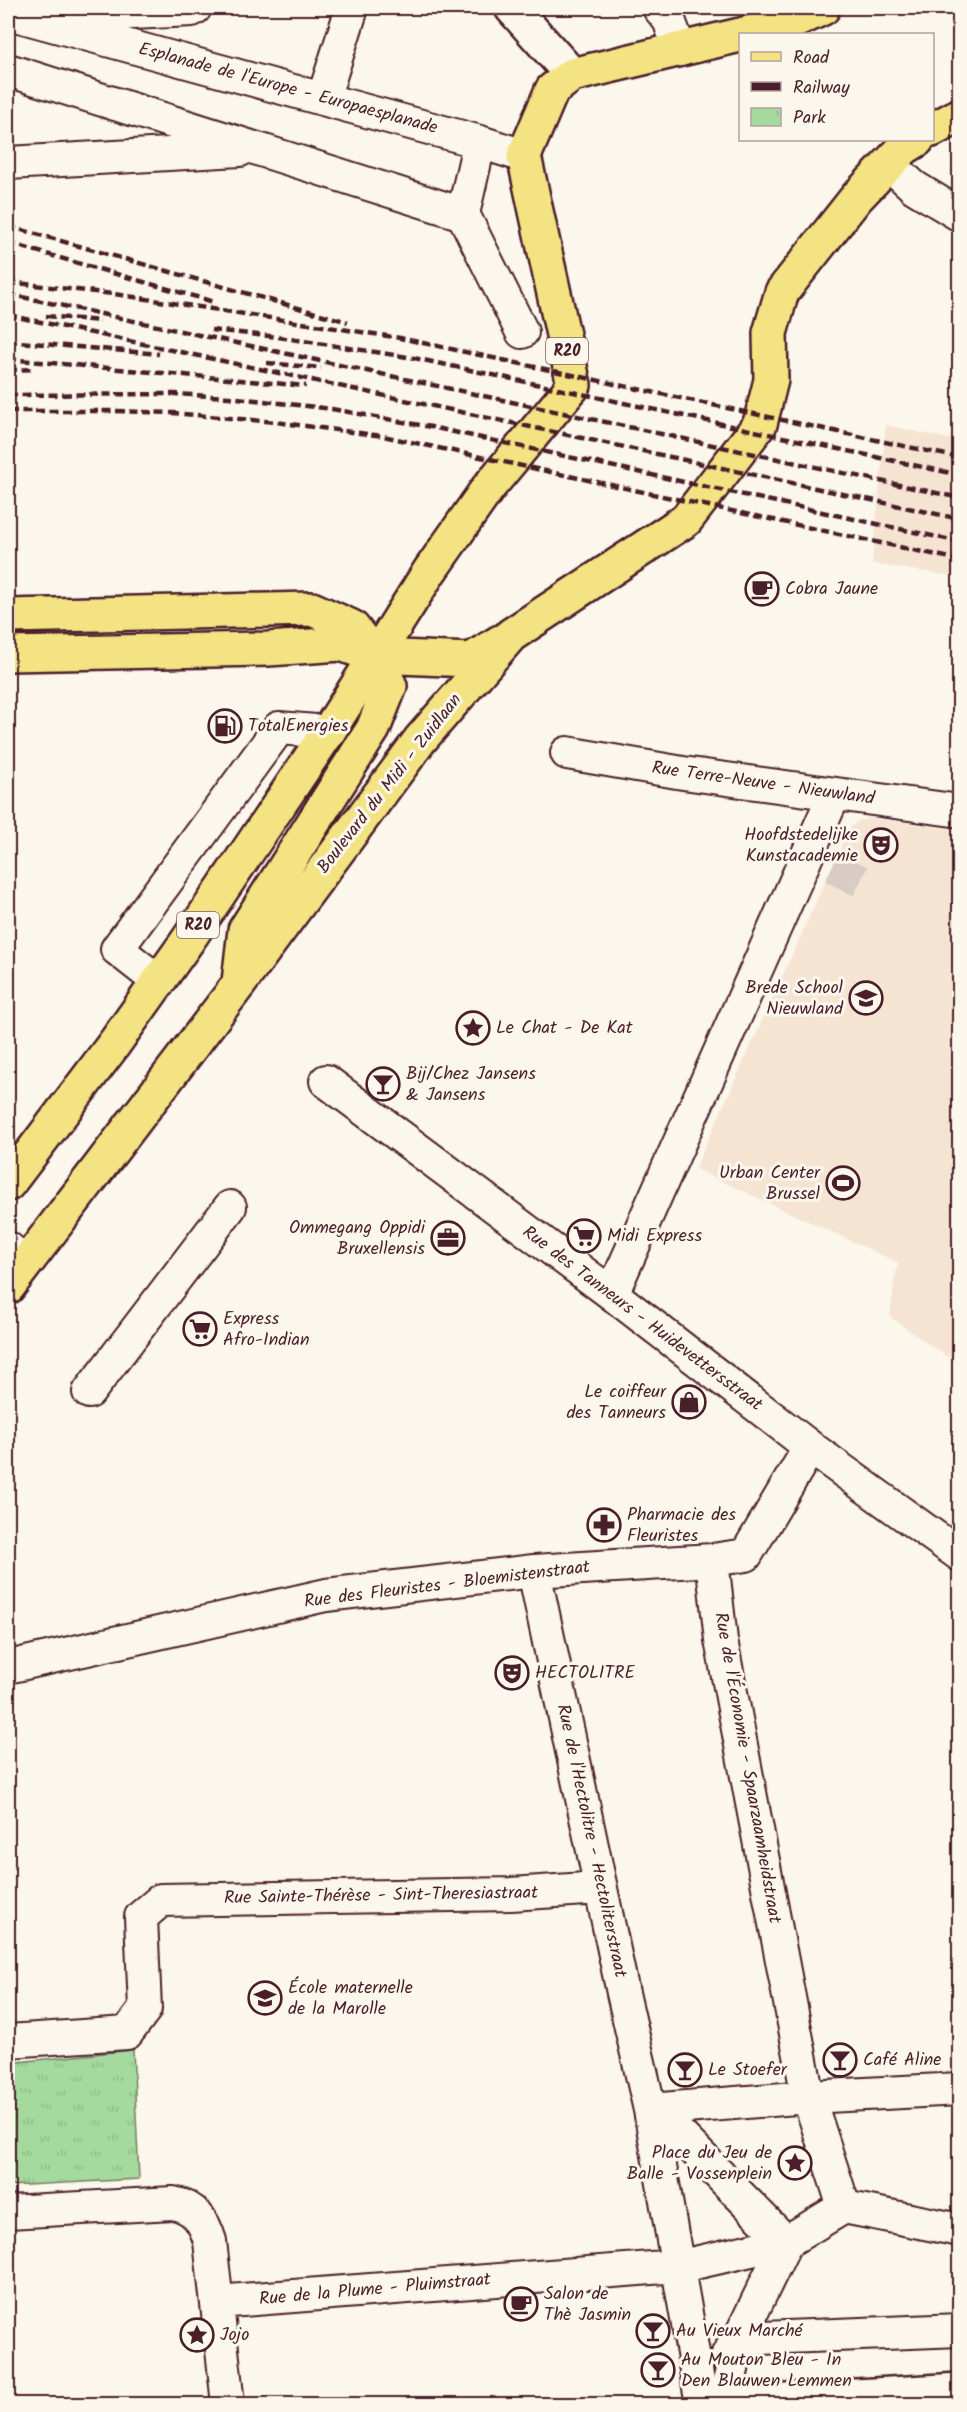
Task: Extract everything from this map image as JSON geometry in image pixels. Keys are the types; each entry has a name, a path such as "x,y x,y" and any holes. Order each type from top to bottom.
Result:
{"main road":[{"path":"750,33 795,21 823,8"},
{"path":"524,156 562,82 739,36"},
{"path":"934,129 960,115"},
{"name":"Boulevard du Midi - Zuidlaan","path":"14,1266 239,984 420,740 511,635 686,520 760,424 771,380 770,333 782,292 857,197 904,148 915,141"},
{"name":"R20","path":"8,1184 159,982 328,732 429,572 488,488 574,386 524,156"},
{"name":"Boulevard du Midi - Zuidlaan","path":"8,616 312,609 352,627 375,656 390,686 373,729 321,814 244,930 239,984"},
{"path":"8,654 268,649 341,644 375,656 471,660 511,635"}],"street":[{"name":"Esplanade de l'Europe - Europaesplanade","path":"52,25 72,16 192,10 195,8"},
{"path":"323,99 352,8"},
{"path":"512,8 562,82"},
{"path":"659,8 669,20 680,50"},
{"name":"Esplanade de l'Europe - Europaesplanade","path":"8,13 524,156"},
{"path":"8,70 261,148 463,214"},
{"path":"8,163 261,148"},
{"path":"477,153 463,214 522,332"},
{"path":"889,164 914,187 960,215"},
{"path":"159,982 117,949 279,728 328,732"},
{"name":"Rue Terre-Neuve - Nieuwland","path":"567,753 834,795 960,811"},
{"path":"612,1294 820,861 834,795"},
{"name":"Rue des Tanneurs - Huidevettersstraat","path":"326,1081 612,1294 810,1447 960,1555"},
{"path":"89,1392 230,1208"},
{"path":"712,1560 746,1556 810,1447"},
{"name":"Rue des Fleuristes - Bloemistenstraat","path":"8,1667 326,1595 534,1571 712,1560"},
{"name":"Rue de l'Économie - Spaarzaamheidstraat","path":"712,1560 721,1640 810,2103 844,2208"},
{"name":"Rue de l'Hectolitre - Hectoliterstraat","path":"534,1571 601,1888 659,2117"},
{"name":"Rue Sainte-Thérèse - Sint-Theresiastraat","path":"8,2041 127,2032 145,2009 141,1917 161,1900 511,1894 601,1888"},
{"path":"659,2117 960,2089"},
{"path":"659,2117 786,2242 713,2394"},
{"path":"659,2117 682,2265 713,2394"},
{"path":"8,2212 183,2205 200,2218 210,2241 228,2404"},
{"path":"844,2208 960,2230"},
{"name":"Rue de la Plume - Pluimstraat","path":"217,2302 682,2265 786,2242 844,2208"},
{"path":"739,2339 960,2330"},
{"path":"713,2394 960,2390"}],"shaded area":[{"path":"886,425 959,441 959,577 872,564"},
{"name":"Brede School Nieuwland","path":"870,818 959,830 959,1365 890,1317 895,1275 899,1263 695,1169 849,829 856,822"}],"green space":[{"path":"133,2050 139,2179 8,2186 8,2063"}],"tunnel":[{"path":"832,867 874,888"}],"railway":[{"path":"8,226 348,322"},
{"path":"8,243 214,302"},
{"path":"8,282 121,295 400,338 960,458"},
{"path":"8,294 960,498"},
{"path":"8,315 960,519"},
{"path":"46,316 100,321"},
{"path":"211,330 278,337 414,358 960,475"},
{"path":"8,341 159,354"},
{"path":"8,359 306,386"},
{"path":"267,363 321,368"},
{"path":"8,370 34,369"},
{"path":"8,395 175,394 229,397 332,409 431,427 960,542"},
{"path":"8,411 173,413 275,422 383,436 960,560"}],"place":[{"name":"Cobra Jaune","path":"762,589"},
{"name":"TotalEnergies","path":"225,726"},
{"name":"Hoofdstedelijke Kunstacademie","path":"881,845"},
{"name":"Brede School Nieuwland","path":"866,998"},
{"name":"Le Chat - De Kat","path":"473,1028"},
{"name":"Bij/Chez Jansens & Jansens","path":"383,1084"},
{"name":"Urban Center Brussel","path":"843,1183"},
{"name":"Midi Express","path":"584,1236"},
{"name":"Ommegang Oppidi Bruxellensis","path":"448,1238"},
{"name":"Express Afro-Indian","path":"200,1329"},
{"name":"Le coiffeur des Tanneurs","path":"689,1402"},
{"name":"Pharmacie des Fleuristes","path":"604,1525"},
{"name":"HECTOLITRE","path":"512,1673"},
{"name":"École maternelle de la Marolle","path":"265,1998"},
{"name":"Café Aline","path":"840,2060"},
{"name":"Le Stoefer","path":"685,2070"},
{"name":"Place du Jeu de Balle - Vossenplein","path":"795,2163"},
{"name":"Salon de Thè Jasmin","path":"521,2304"},
{"name":"Au Vieux Marché","path":"653,2331"},
{"name":"Jojo","path":"197,2335"},
{"name":"Au Mouton Bleu - In Den Blauwen Lemmen","path":"658,2370"}]}
